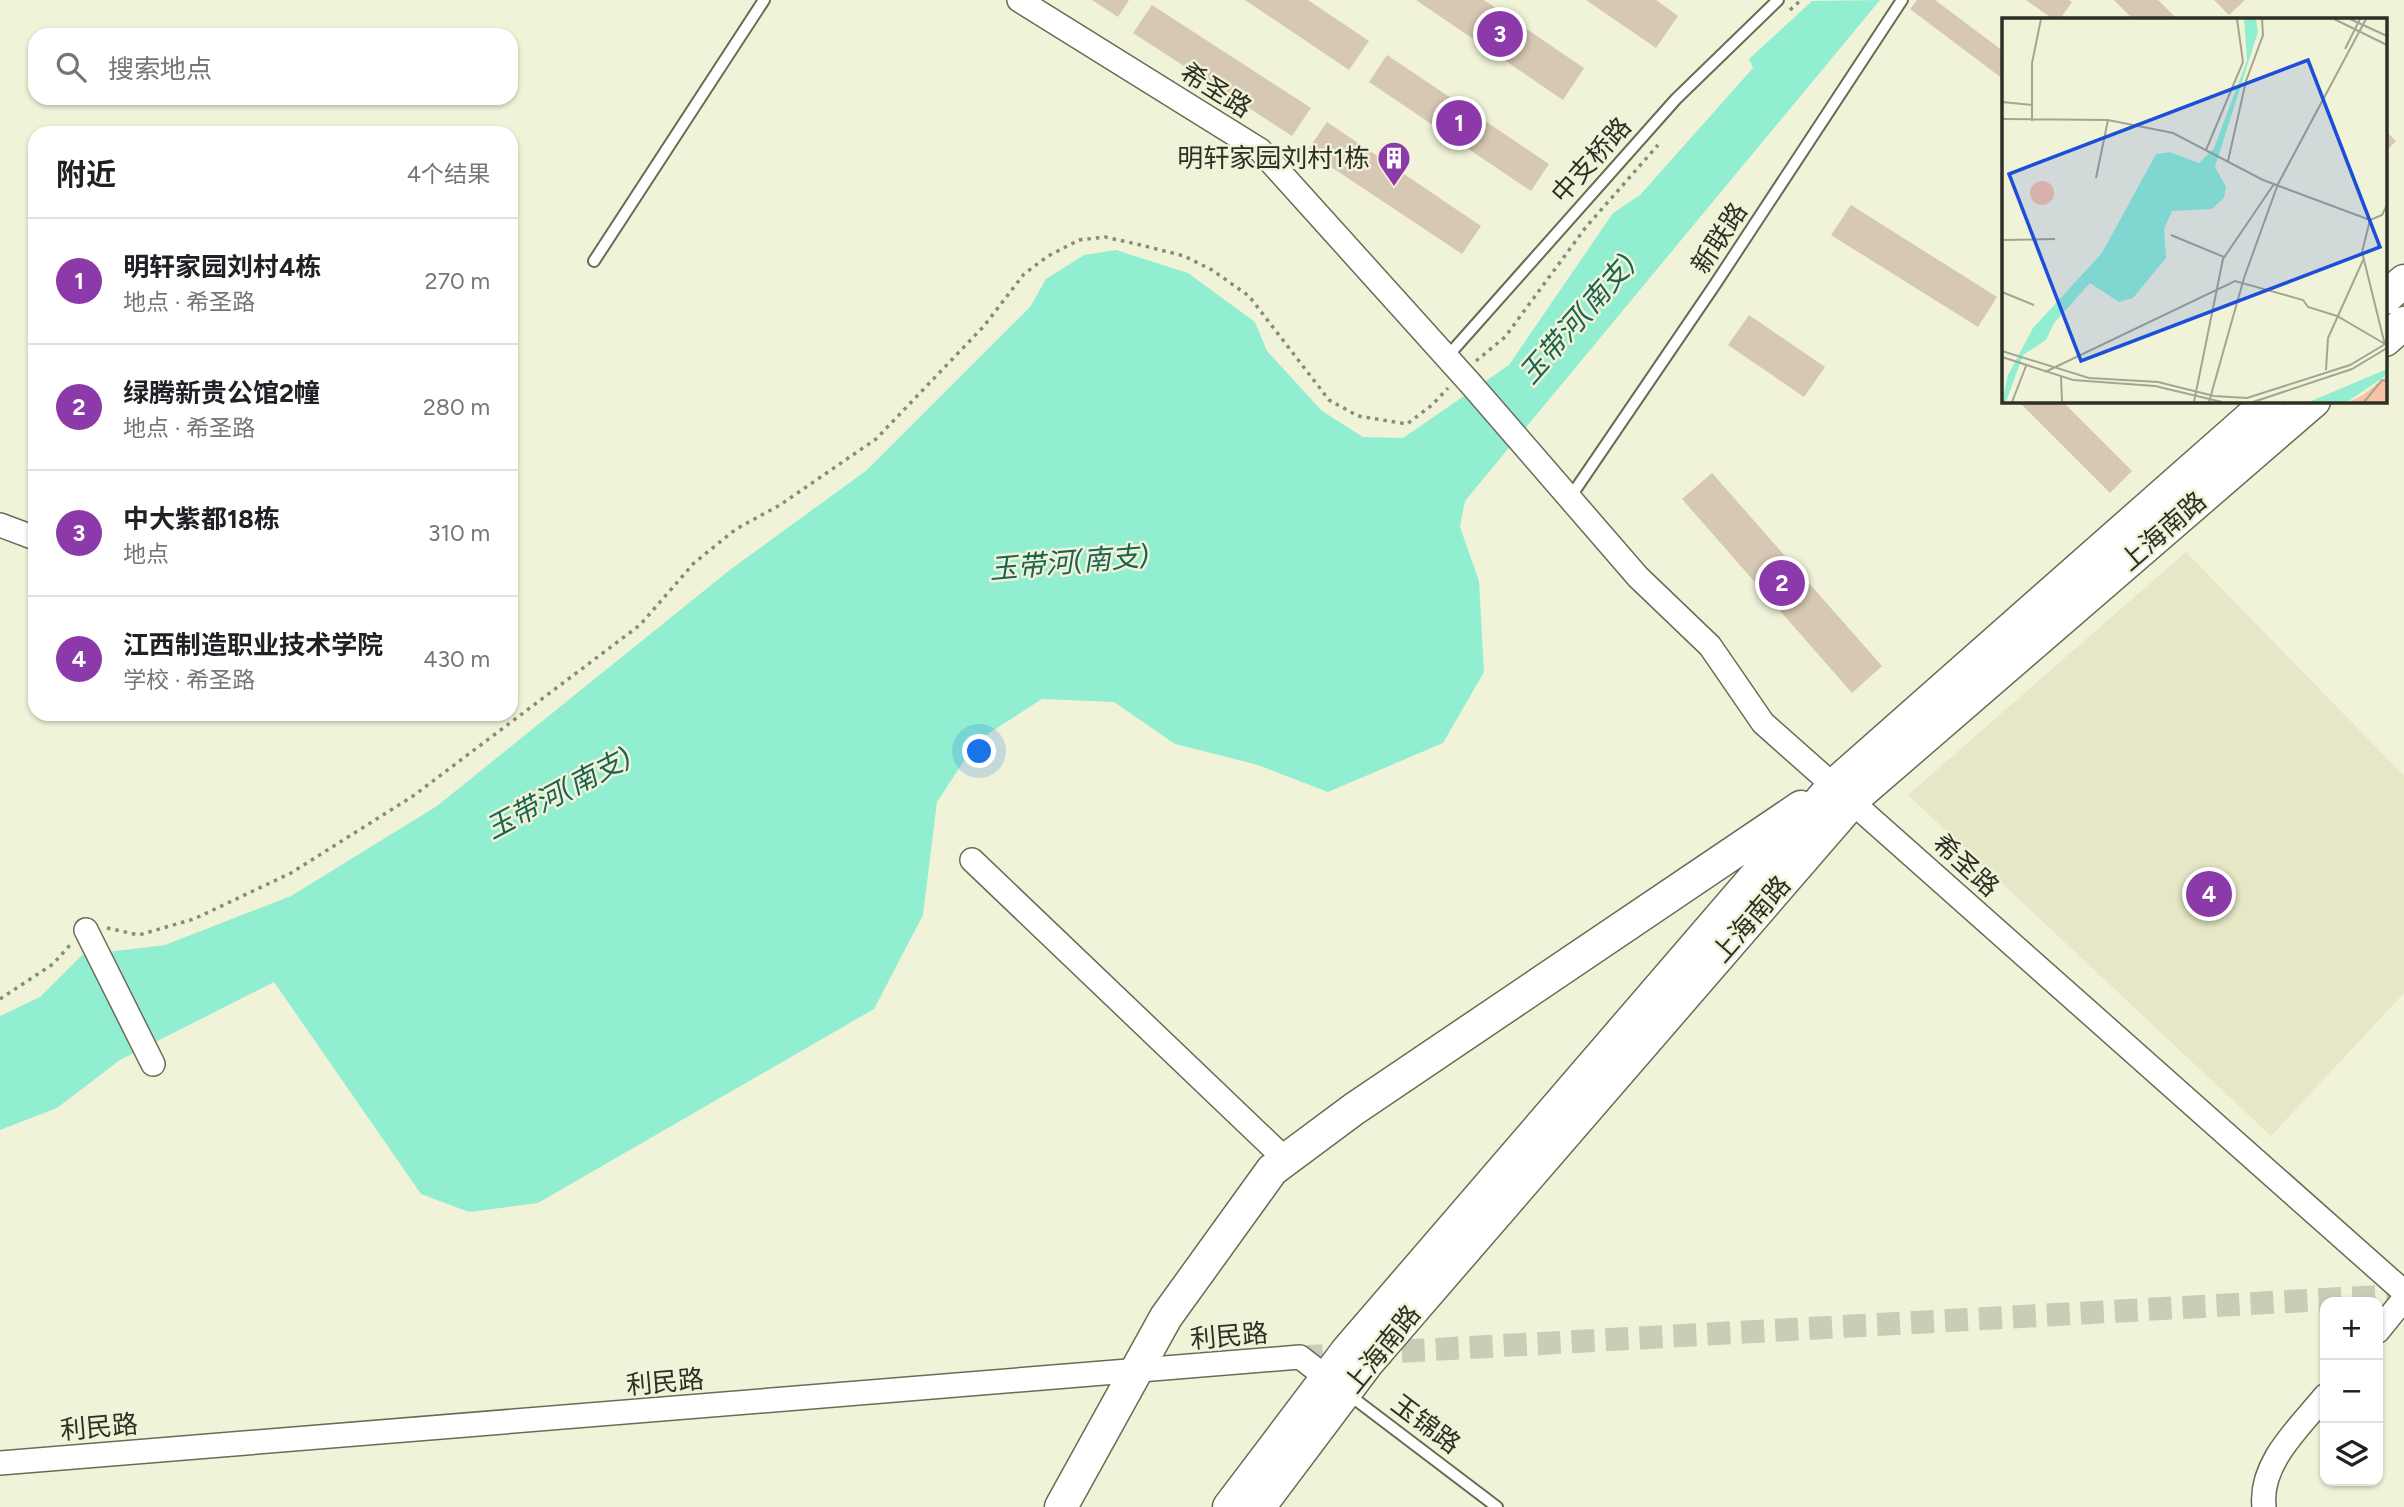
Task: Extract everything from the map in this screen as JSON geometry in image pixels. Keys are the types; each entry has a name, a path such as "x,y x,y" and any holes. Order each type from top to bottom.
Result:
{"main road":[{"path":"2386,297 2404,281"},
{"path":"2386,339 2404,323"},
{"name":"上海南路","path":"1229,1507 1844,793 2268,402"},
{"name":"上海南路","path":"1061,1507 1166,1317 1272,1170 1354,1109 1844,793 2313,402"},
{"name":"上海南路","path":"1259,1507 1336,1385"}],"street":[{"name":"希圣路","path":"1019,0 1260,150 1459,371 1638,577 1710,646 1763,723 2404,1292"},
{"path":"0,525 28,535"},
{"path":"972,860 1286,1160"},
{"path":"86,930 153,1064"},
{"path":"2383,1325 2404,1298"},
{"name":"利民路","path":"0,1463 1300,1357 1336,1385"},
{"path":"2264,1507 2263,1497 2273,1460 2320,1402"}],"lane":[{"path":"594,261 764,0"},
{"name":"中支桥路","path":"1459,371 1676,99 1779,0"},
{"name":"新联路","path":"1569,499 1714,286 1902,0"},
{"name":"玉锦路","path":"1336,1385 1497,1507"}],"path":[{"path":"1781,18 1801,0"},
{"path":"518,717 640,625 694,564 736,529 780,505 876,439 984,326 1024,274 1048,256 1079,240 1105,237 1141,245 1184,256 1212,270 1249,296 1267,316 1303,370 1329,400 1358,416 1407,424 1432,405 1459,371 1505,337 1586,227 1667,135"},
{"path":"0,999 53,964 86,930 100,927 139,935 194,919 290,873 413,796 513,721"}],"shaded area":[{"path":"2186,552 2404,776 2404,993 2271,1136 1908,795"}],"water":[{"name":"玉带河(南支)","path":"1880,0 1465,501 1460,527 1479,581 1484,672 1443,743 1328,792 1258,765 1175,744 1114,702 1042,699 977,741 937,802 923,915 874,1009 538,1203 469,1212 421,1194 274,982 120,1060 57,1108 0,1130 0,1016 40,997 82,955 165,945 291,896 437,806 731,569 867,470 1030,307 1046,279 1084,255 1116,250 1188,273 1255,322 1267,351 1322,411 1363,437 1403,438 1509,365 1613,213 1640,195 1753,68 1749,59 1812,1"}],"building":[{"path":"1092,0 1129,0 1118,17"},
{"path":"1245,0 1308,0 1369,41 1349,70"},
{"path":"1416,0 1484,0 1584,68 1563,100"},
{"path":"1586,0 1656,0 1678,16 1656,48"},
{"path":"1917,0 1935,0 2002,50 2002,78 1910,9"},
{"path":"2026,0 2072,2 2061,18 2052,18"},
{"path":"2114,0 2158,0 2176,18 2132,18"},
{"path":"2214,0 2245,0 2229,15"},
{"path":"1152,5 1311,108 1292,136 1133,33"},
{"path":"1387,55 1549,164 1531,191 1369,82"},
{"name":"明轩家园刘村1栋","path":"1327,122 1481,226 1462,254 1307,151"},
{"path":"2386,131 2396,141 2386,151"},
{"path":"1851,205 1997,297 1978,327 1831,235"},
{"path":"1749,315 1825,367 1804,397 1728,345"},
{"path":"2019,402 2063,402 2132,471 2110,493"},
{"path":"1712,473 1882,666 1852,693 1682,499"}],"tunnel":[{"path":"1300,1357 2404,1295"}],"place":[{"name":"中大紫都18栋","path":"1500,34"},
{"name":"明轩家园刘村4栋","path":"1459,123"},
{"name":"明轩家园刘村1栋","path":"1394,188"},
{"name":"绿腾新贵公馆2幢","path":"1782,583"},
{"name":"江西制造职业技术学院","path":"2209,894"}]}
